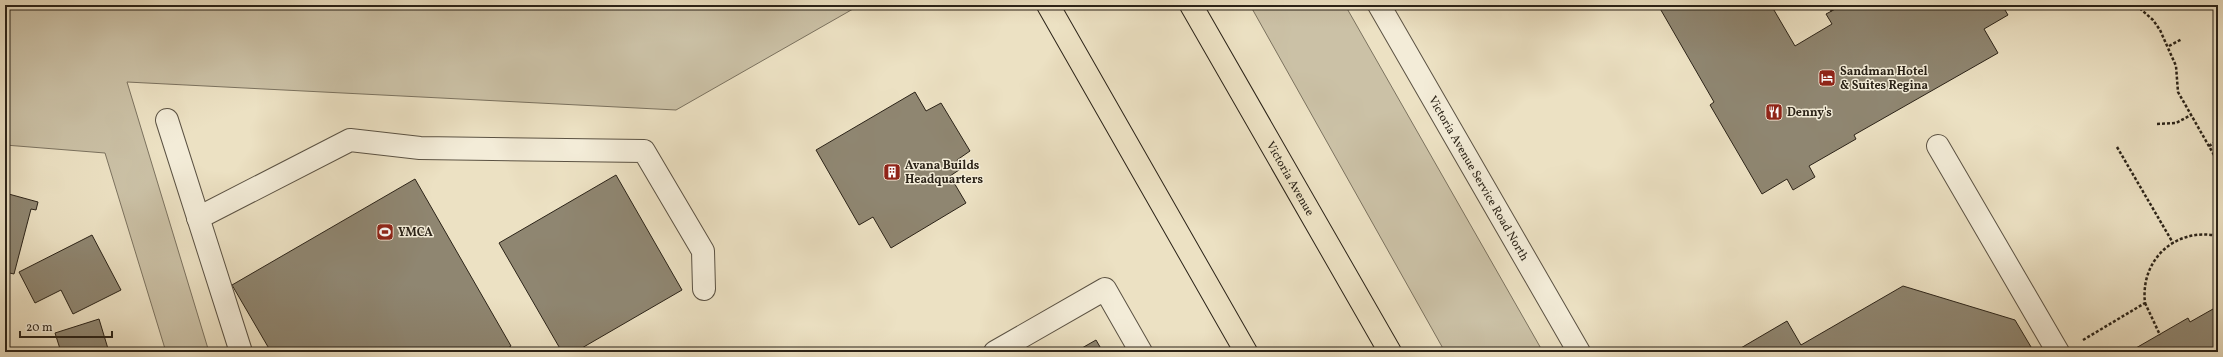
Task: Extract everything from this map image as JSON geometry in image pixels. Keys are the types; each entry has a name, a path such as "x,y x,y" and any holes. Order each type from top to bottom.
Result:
{"highway":[{"path":"1048,5 1246,352"},
{"name":"Victoria Avenue","path":"1191,5 1390,352"}],"street":[{"name":"Victoria Avenue Service Road North","path":"1379,5 1579,352"},
{"path":"167,120 241,352"},
{"path":"198,218 350,140 420,148 644,151 703,251 704,289"},
{"path":"1938,146 2058,352"},
{"path":"994,352 1105,289 1141,352"}],"path":[{"path":"1828,5 1832,11"},
{"path":"2136,5 2153,20 2168,46 2176,66 2178,92 2218,162"},
{"path":"2168,46 2182,39"},
{"path":"2157,124 2176,123 2191,115"},
{"path":"2209,146 2218,140"},
{"path":"2117,147 2172,244"},
{"path":"2160,335 2144,303 2143,292 2148,270 2161,251 2181,238 2193,235 2208,234 2218,236"},
{"path":"2081,341 2144,303"}],"shaded area":[{"path":"5,5 860,5 676,110 127,82 209,352 166,352 105,153 5,145"},
{"path":"1250,5 1345,5 1543,352 1445,352"}],"building":[{"name":"Sandman Hotel & Suites Regina","path":"1658,5 1771,5 1795,46 1832,24 1826,14 1843,5 2002,5 2008,15 1984,29 1998,53 1854,135 1856,139 1809,166 1815,177 1793,190 1787,179 1762,194 1710,105 1714,102"},
{"name":"Avana Builds Headquarters","path":"915,92 926,111 941,103 970,151 957,160 962,168 950,176 966,203 891,248 873,217 859,225 816,150"},
{"path":"616,175 682,290 575,352 562,352 499,243"},
{"name":"YMCA","path":"415,179 511,346 502,352 271,352 232,285"},
{"path":"5,193 38,202 36,210 31,209 14,274 5,272"},
{"path":"92,235 121,290 73,314 61,290 35,303 19,272"},
{"path":"1903,286 2015,320 2034,352 1734,352 1787,321 1801,345"},
{"path":"2213,309 2216,315 2218,313 2218,352 2129,352 2188,318 2190,322"},
{"path":"99,319 109,352 61,352 55,333"},
{"path":"1096,340 1103,352 1075,352"}],"place":[{"name":"Sandman Hotel & Suites Regina","path":"1827,78"},
{"name":"Denny's","path":"1774,112"},
{"name":"Avana Builds Headquarters","path":"892,172"},
{"name":"YMCA","path":"385,232"}]}
